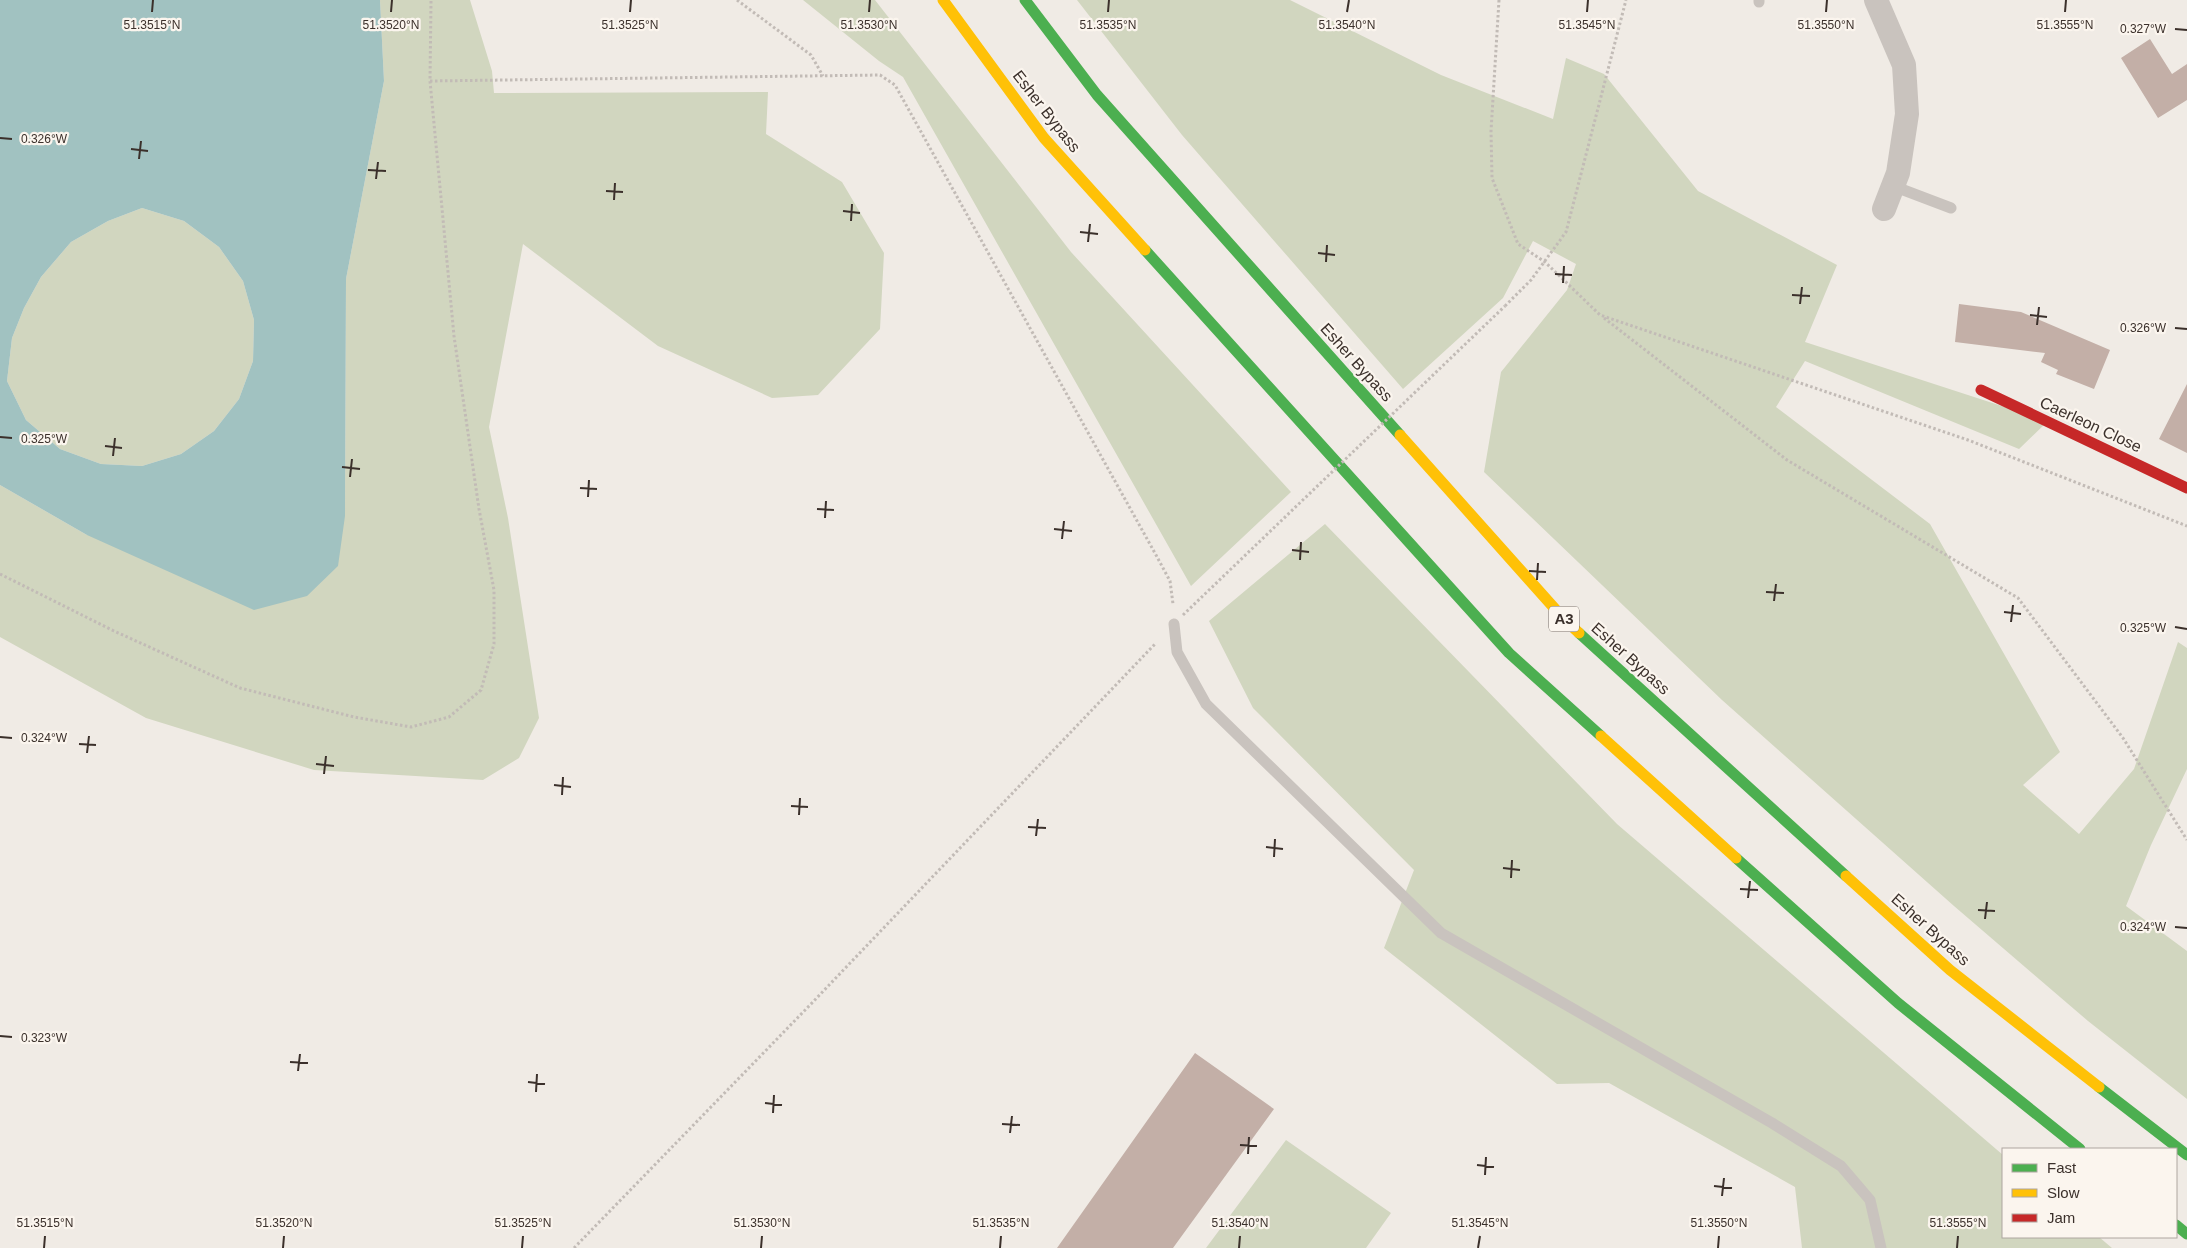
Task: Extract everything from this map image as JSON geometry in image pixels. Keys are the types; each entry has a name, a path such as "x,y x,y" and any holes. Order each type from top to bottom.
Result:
{"main road":[{"name":"Esher Bypass","path":"943,0 1044,138 1508,653 1898,1003 2079,1148"},
{"name":"Esher Bypass","path":"1025,0 1097,95 1564,619 1950,970 2187,1155"},
{"name":"Caerleon Close","path":"1981,390 2187,488"},
{"path":"2177,1226 2187,1234"}],"street":[{"path":"1876,0 1904,65 1907,114 1898,173 1884,210"}],"lane":[{"path":"1893,186 1951,208"},
{"path":"1174,624 1177,652 1206,704 1441,933 1842,1166 1870,1200 1881,1248"}],"path":[{"path":"0,574 114,631 240,688 354,717 411,726 449,717 481,690 494,644 494,590 478,509 454,336 430,81 432,0"},
{"path":"737,0 811,55 822,76"},
{"path":"1499,0 1491,131 1492,178 1518,244 1545,262 1600,315 1787,460 2018,598 2123,738 2187,840"},
{"path":"574,1248 817,998 1174,624 1531,280 1566,232 1626,0"},
{"path":"430,81 880,75 895,86 1170,581 1174,624"},
{"path":"1600,315 1968,440 2187,526"}],"green space":[{"path":"380,0 470,0 492,71 494,93 768,92 766,134 842,182 884,253 880,329 818,395 772,398 658,346 523,244 489,427 508,518 539,718 519,758 483,780 314,770 146,718 0,637 0,485 87,535 345,516 346,279 384,81"},
{"path":"803,0 875,0 1071,252 1291,492 1191,586 903,77 879,61"},
{"path":"1077,0 1290,0 1441,75 1553,119 1566,58 1604,74 1698,191 1837,265 1805,342 2048,421 2019,449 1805,361 1776,407 1930,524 2060,752 2023,785 2079,834 2134,769 2178,642 2187,648 2187,769 2151,845 2126,906 2187,951 2187,1099 2088,1021 1954,906 1722,700 1484,472 1501,372 1567,290 1576,264 1533,241 1503,298 1403,389 1182,135"},
{"path":"142,208 184,221 219,247 243,281 254,320 253,361 239,399 214,431 181,454 142,466 101,464 60,449 26,420 7,381 12,338 24,308 41,277 71,242 108,221"},
{"path":"1325,524 1617,824 2002,1154 2002,1238 2100,1238 2112,1248 1802,1248 1795,1187 1609,1083 1557,1084 1384,948 1414,870 1253,708 1209,621"},
{"path":"1286,1140 1391,1213 1366,1248 1206,1248"}],"water":[{"path":"0,0 380,0 384,81 346,279 345,516 338,566 307,596 254,610 87,535 0,485","holes":["142,208 184,221 219,247 243,281 254,320 253,361 239,399 214,431 181,454 142,466 101,464 60,449 26,420 7,381 12,338 24,308 41,277 71,242 108,221"]}],"building":[{"path":"2150,39 2172,74 2187,64 2187,100 2158,118 2121,58"},
{"path":"1959,304 2021,312 2110,350 2094,389 2056,374 2058,370 2041,362 2045,353 1955,342"},
{"path":"2187,384 2187,453 2159,439"},
{"path":"1195,1053 1274,1109 1173,1248 1057,1248"}],"traffic: fast":[{"path":"1025,0 1097,95 1400,435"},
{"path":"1145,250 1509,653 1601,736"},
{"path":"1579,633 1846,876"},
{"path":"1736,858 1898,1003 2079,1148"},
{"path":"2099,1087 2187,1155"},
{"path":"2177,1226 2187,1234"}],"traffic: slow":[{"path":"943,0 1044,138 1145,250"},
{"path":"1400,435 1564,619 1579,633"},
{"path":"1601,736 1736,858"},
{"path":"1846,876 1950,970 2099,1087"}],"traffic: jam":[{"path":"1981,390 2187,488"}]}
